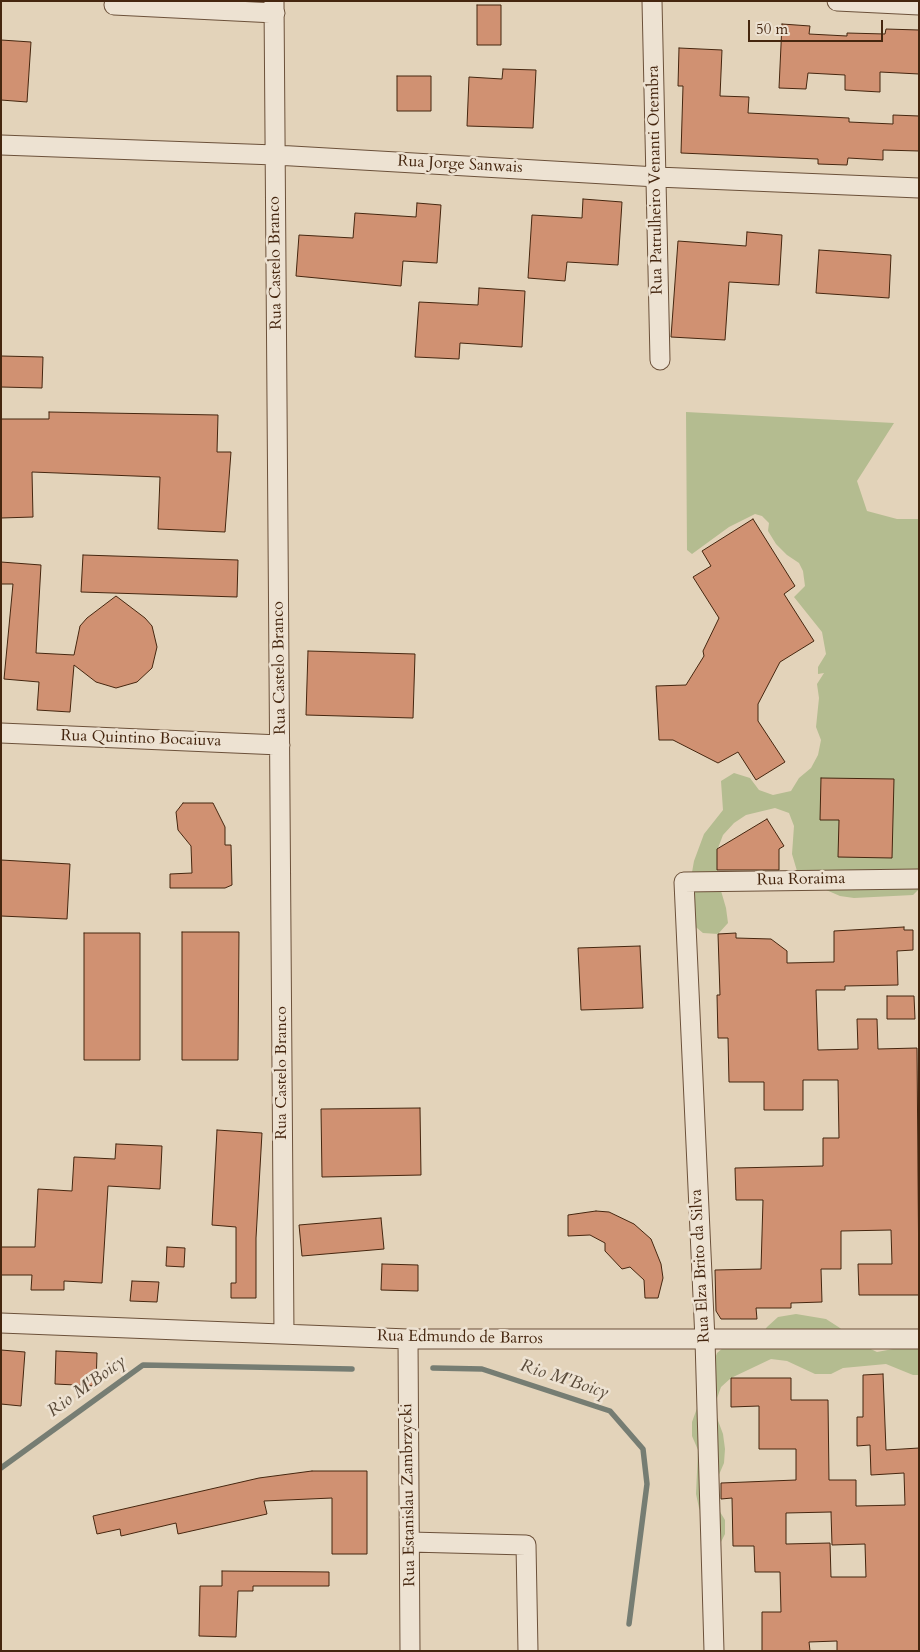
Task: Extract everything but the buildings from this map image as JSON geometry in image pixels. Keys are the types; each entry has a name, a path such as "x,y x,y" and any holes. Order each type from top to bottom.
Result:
{"street":[{"name":"Rua Patrulheiro Venanti Otembra","path":"652,1 660,360"},
{"path":"836,1 919,5"},
{"path":"114,5 274,7"},
{"name":"Rua Castelo Branco","path":"274,7 284,1334"},
{"name":"Rua Jorge Sanwais","path":"1,145 275,155 919,188"},
{"name":"Rua Quintino Bocaiuva","path":"1,733 280,745"},
{"name":"Rua Roraima","path":"684,882 919,879"},
{"name":"Rua Elza Brito da Silva","path":"684,882 705,1340 714,1651"},
{"name":"Rua Edmundo de Barros","path":"1,1323 408,1339 919,1339"},
{"name":"Rua Estanislau Zambrzycki","path":"408,1339 410,1651"},
{"path":"410,1542 526,1546 528,1651"}],"green space":[{"path":"686,412 894,423 857,481 867,511 897,519 919,519 919,889 913,895 854,898 840,896 810,883 797,871 792,854 794,826 789,813 775,808 746,815 734,823 723,835 718,848 717,877 726,908 728,923 718,934 703,933 691,923 688,895 694,861 704,834 723,810 721,781 734,773 750,778 759,790 773,795 791,791 799,778 811,768 818,755 821,740 816,727 819,698 817,684 824,673 818,674 818,667 826,654 822,632 794,597 805,586 803,571 799,563 776,544 768,531 769,523 762,516 755,514 729,527 692,554 687,550"},
{"path":"796,1314 826,1319 840,1328 852,1340 877,1352 909,1346 919,1349 919,1375 913,1375 886,1364 843,1368 831,1374 815,1374 787,1361 771,1359 731,1378 721,1387 716,1401 717,1418 723,1434 725,1449 724,1463 718,1477 717,1507 725,1520 725,1534 718,1548 699,1508 696,1494 698,1450 692,1436 692,1422 717,1353 729,1343 758,1339 778,1317"}],"waterway":[{"name":"Rio M'Boicy","path":"1,1468 143,1365 352,1369"},
{"name":"Rio M'Boicy","path":"433,1368 482,1369 610,1411 643,1449 647,1484 629,1624"}]}
